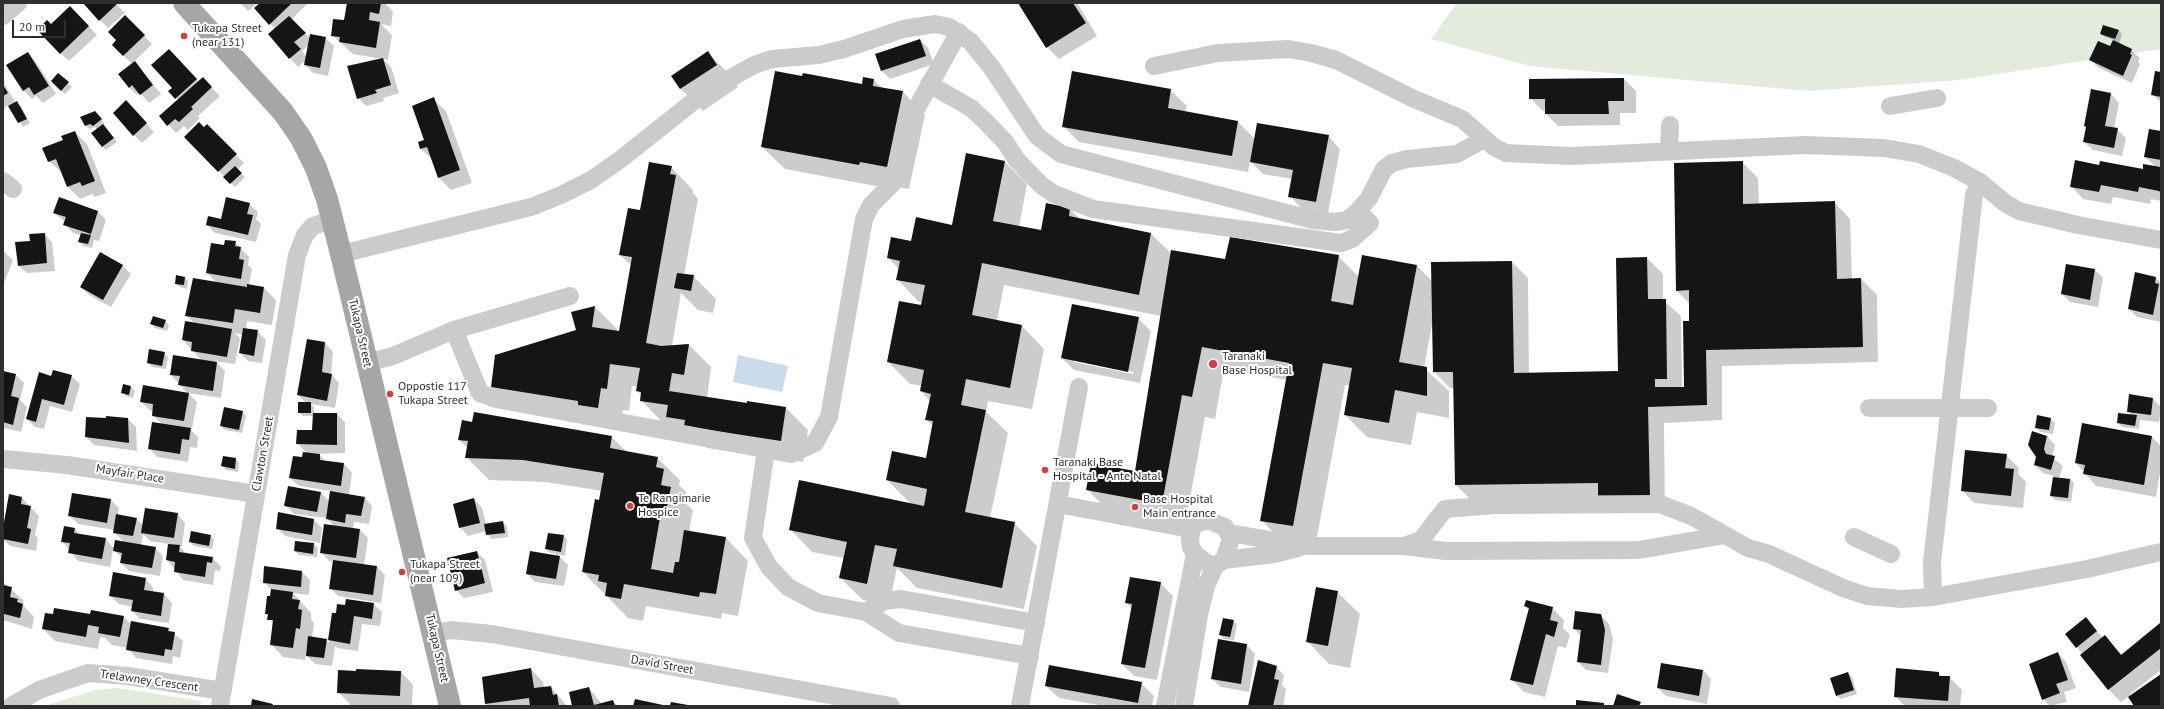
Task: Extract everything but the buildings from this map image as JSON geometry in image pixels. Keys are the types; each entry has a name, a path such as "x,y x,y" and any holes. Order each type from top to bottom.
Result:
{"main road":[{"name":"Tukapa Street","path":"184,3 283,112 301,138 316,168 341,254 409,539 434,633 450,706"}],"street":[{"path":"3,16 18,3"},
{"path":"341,254 531,207 561,195 591,180 704,93 754,64 772,59 819,55 844,49 920,25 935,24 949,27 959,32 981,53 1037,136 1061,154 1313,220 1335,222 1348,220 1369,198 1384,169 1392,163 1406,159 1457,154 1484,139"},
{"path":"454,330 480,392 496,399 791,454 814,443 829,417 864,219 871,205 897,179 903,169 909,132 915,111 928,84 959,32"},
{"path":"1154,66 1225,52 1288,49 1312,52 1336,60 1412,98 1462,119 1494,147 1506,153 1571,156 1805,145 1884,148 1919,154 1952,167 1980,182 2005,203 2019,211 2078,225 2161,240"},
{"path":"928,84 971,108 1006,143 1016,159 1040,186 1054,194 1093,209 1340,243 1352,239 1370,223 1358,211"},
{"path":"1890,106 1937,98"},
{"path":"1669,152 1670,125"},
{"path":"1933,597 1932,562 1949,408 1974,195 1980,182"},
{"name":"Clawton Street","path":"221,699 297,255 300,243 313,226 332,220"},
{"path":"367,364 393,356 454,330 570,296"},
{"path":"1020,706 1079,386"},
{"path":"1869,408 1988,408"},
{"path":"766,450 753,538 769,567 788,586 818,603 866,612 899,633 1030,656"},
{"name":"Mayfair Place","path":"3,459 67,464 256,494"},
{"path":"1058,504 1185,528 1190,534"},
{"path":"1404,546 1421,540 1445,509 1495,505 1660,504 1691,516 1748,548 1769,554 1843,588 1866,596 1902,600 1933,597 2087,569 2161,552"},
{"path":"1184,706 1199,615 1206,586 1220,563 1229,546 1229,532 1225,527 1218,523 1204,521 1196,524 1190,534 1191,547 1195,554 1206,562 1220,563 1274,554 1306,546"},
{"path":"1229,532 1306,546 1404,546 1446,551 1639,550 1725,535"},
{"path":"1854,537 1891,554"},
{"path":"1165,706 1195,554"},
{"path":"866,612 884,601 901,599 1036,623"},
{"name":"David Street","path":"434,633 451,630 492,634 891,706"},
{"name":"Trelawney Crescent","path":"11,706 39,690 88,673 128,676 221,699"}],"shaded area":[{"path":"1457,3 2161,3 2161,49 1959,80 1809,91 1530,66 1431,39"},
{"path":"118,688 201,701 200,706 44,706 95,690"}],"water":[{"path":"738,355 788,366 782,392 733,382"}],"place":[{"name":"Tukapa Street (near 131)","path":"184,36"},
{"name":"Taranaki Base Hospital","path":"1213,364"},
{"name":"Oppostie 117 Tukapa Street","path":"390,394"},
{"name":"Taranaki Base Hospital - Ante Natal","path":"1045,470"},
{"name":"Te Rangimarie Hospice","path":"630,506"},
{"name":"Base Hospital Main entrance","path":"1135,507"},
{"name":"Tukapa Street (near 109)","path":"402,572"}]}
